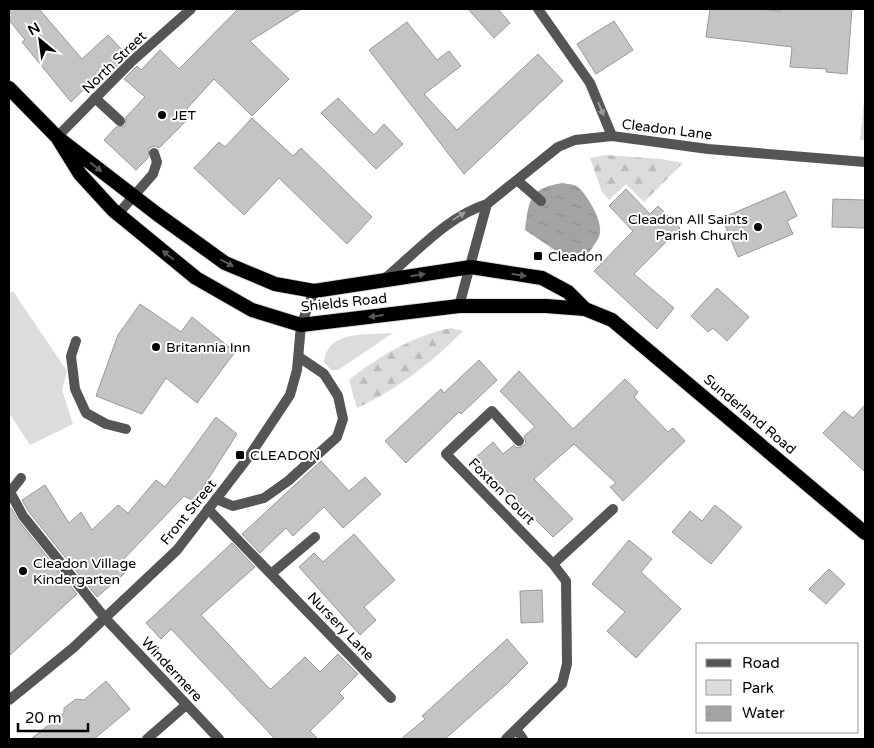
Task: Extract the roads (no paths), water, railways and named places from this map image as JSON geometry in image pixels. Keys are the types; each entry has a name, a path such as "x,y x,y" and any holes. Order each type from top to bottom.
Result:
{"highway":[{"name":"Shields Road","path":"9,88 57,137 224,263 275,284 314,291 471,267 542,278 568,292 586,309"},
{"name":"Shields Road","path":"57,137 80,174 118,214 196,278 252,310 301,325 459,306 546,306 586,309 612,320"},
{"name":"Sunderland Road","path":"612,320 865,533"}],"street":[{"name":"North Street","path":"57,137 131,62 191,9"},
{"path":"538,9 590,83 612,136"},
{"path":"95,98 120,121"},
{"name":"Cleadon Lane","path":"382,281 446,224 468,210 487,204 558,147 575,140 612,136 708,149 865,162"},
{"path":"118,214 153,174 157,162 154,153"},
{"path":"518,180 542,201"},
{"path":"459,306 487,204"},
{"name":"Front Street","path":"9,700 73,648 176,550 250,455 290,395 298,370 301,325 314,291"},
{"path":"76,340 71,356 75,389 86,413 106,424 126,430"},
{"path":"216,499 233,506 264,498 288,481 337,436 343,419 338,396 324,374 299,357"},
{"name":"Foxton Court","path":"519,441 492,411 446,454 553,564"},
{"name":"Windermere","path":"21,478 10,492 23,516 105,618 219,739"},
{"name":"Nursery Lane","path":"208,509 391,698"},
{"path":"506,739 562,684 567,664 566,580 553,564 613,509"},
{"path":"271,574 315,537"},
{"path":"147,739 186,705"},
{"path":"516,729 523,739"}],"water":[{"path":"563,183 576,186 582,191 593,208 600,227 599,237 591,250 587,255 574,261 571,261 525,230 530,203 537,192 543,188"}],"place":[{"name":"JET","path":"162,115"},
{"name":"Cleadon All Saints Parish Church","path":"758,227"},
{"name":"Cleadon","path":"538,256"},
{"name":"Britannia Inn","path":"156,347"},
{"name":"CLEADON","path":"240,455"},
{"name":"Cleadon Village Kindergarten","path":"23,571"}]}
